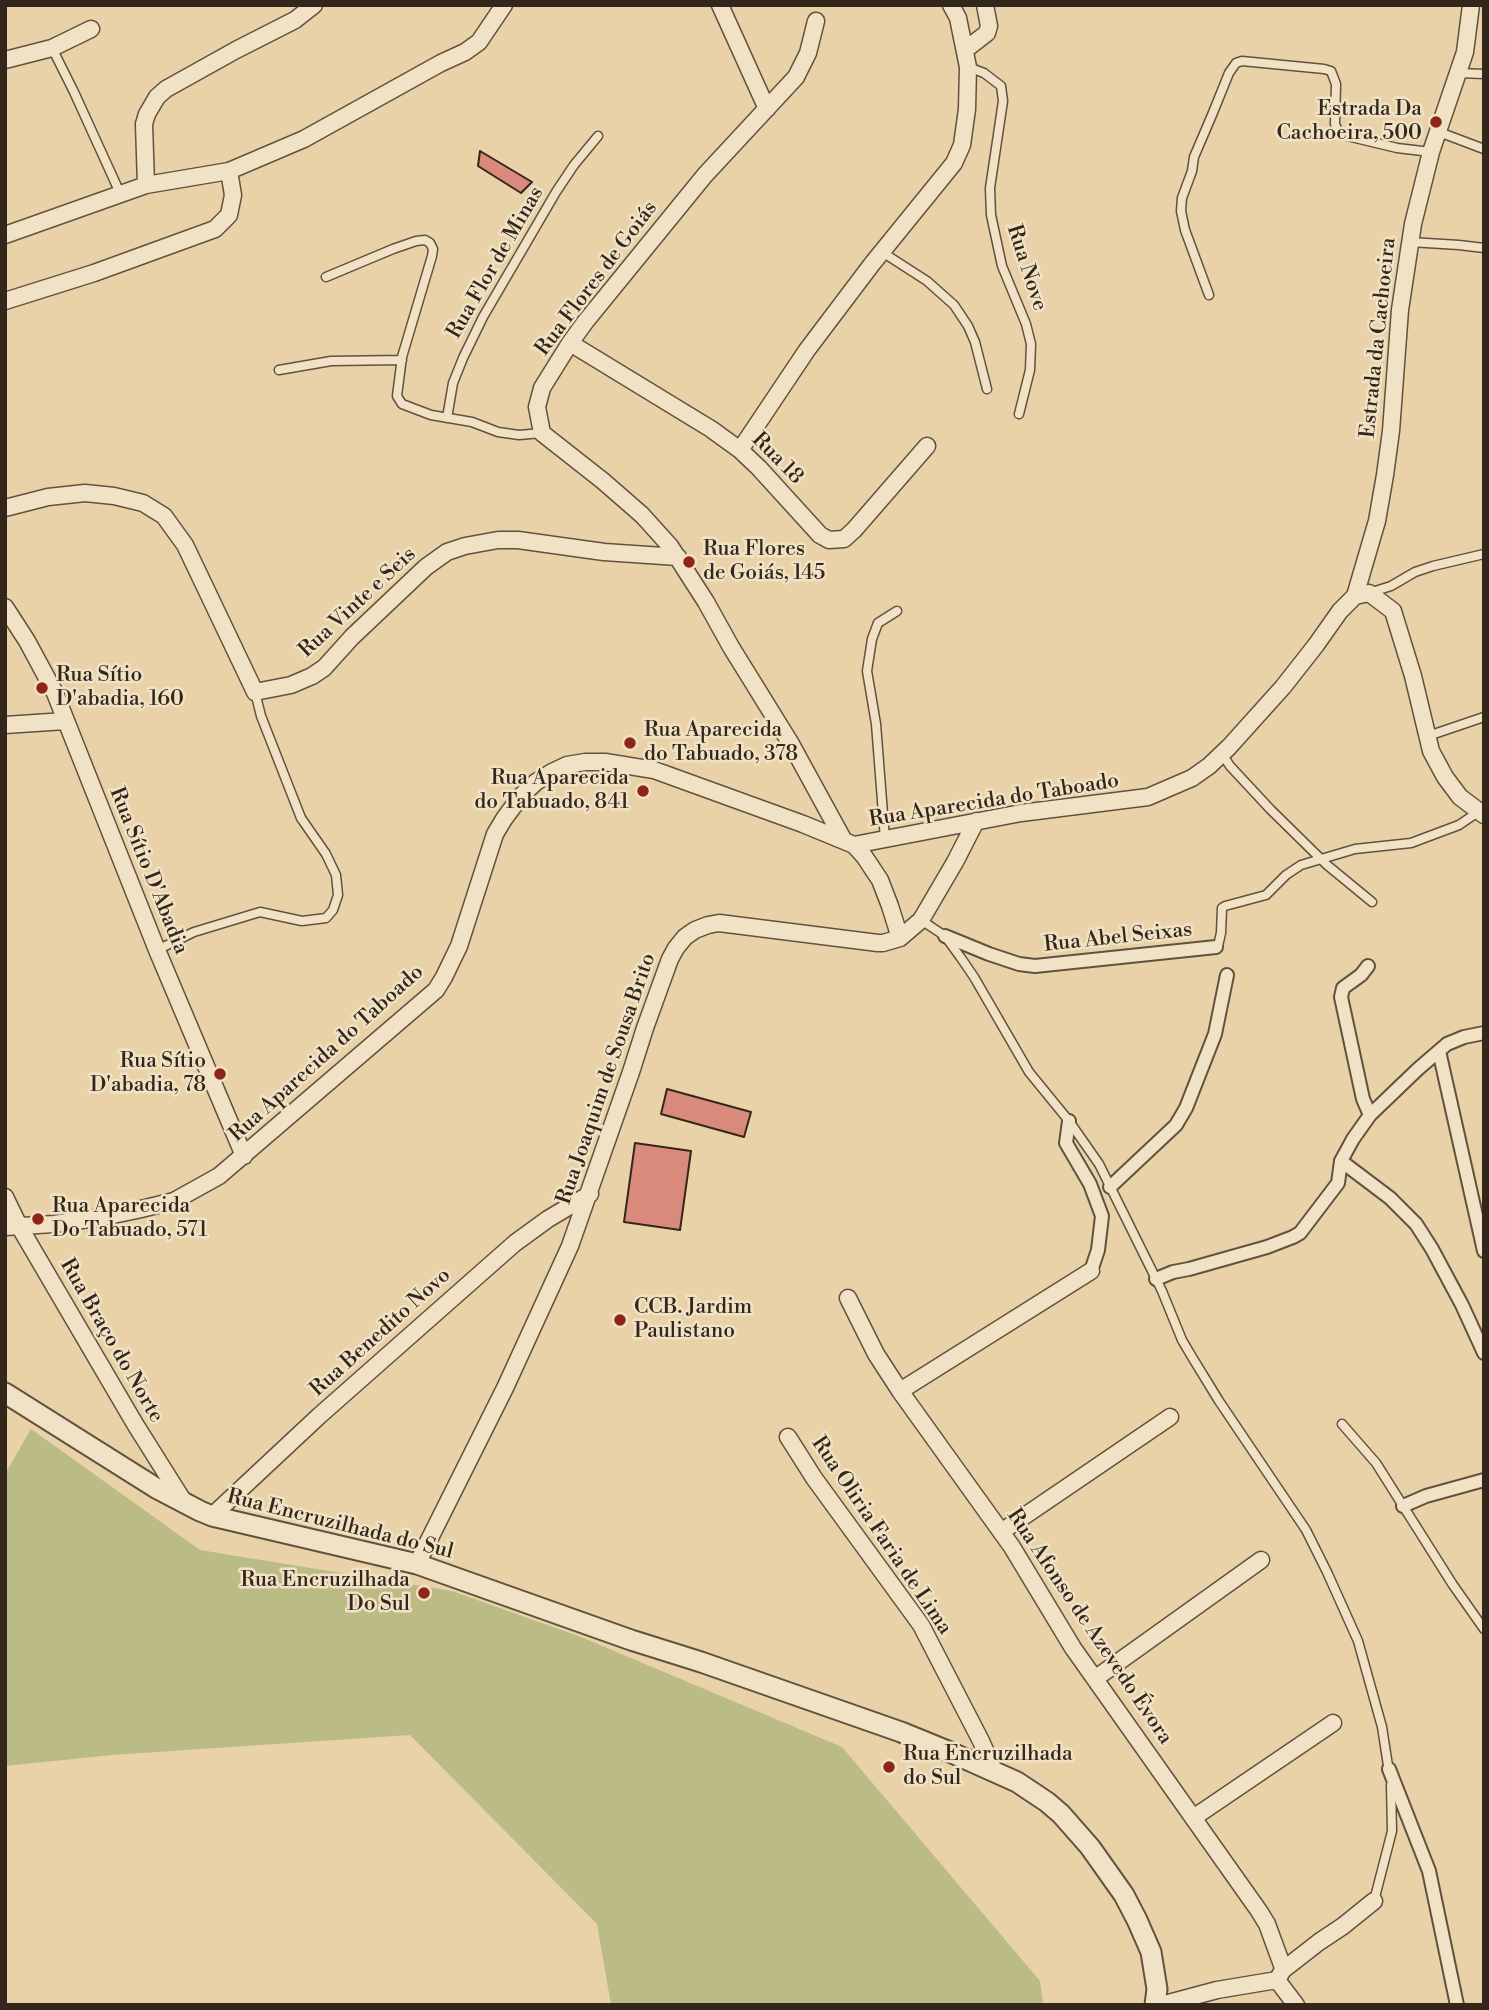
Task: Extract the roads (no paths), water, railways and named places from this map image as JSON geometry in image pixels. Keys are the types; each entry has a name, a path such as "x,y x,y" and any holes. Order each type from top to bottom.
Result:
{"street":[{"path":"146,185 144,124 157,97 166,89 295,20 314,5"},
{"path":"5,235 146,185 229,171 304,139 441,63 466,52 479,42 504,5"},
{"path":"720,5 767,109"},
{"path":"740,450 807,349 954,163 961,145 967,109 968,67 958,18 951,5"},
{"path":"965,50 987,33 989,26 985,5"},
{"name":"Estrada da Cachoeira","path":"1362,595 1385,475 1400,310 1410,242 1431,152 1465,52 1471,5"},
{"name":"Rua Flores de Goiás","path":"542,433 537,407 542,388 570,342 705,175 796,78 808,53 816,21"},
{"path":"5,60 52,48 91,29"},
{"path":"5,301 94,273 215,229 229,215 233,195 229,171"},
{"name":"Rua 18","path":"570,342 711,429 740,450 820,535 829,540 844,539 854,530 927,446"},
{"path":"542,433 603,481 653,526 678,557 848,842 864,856 880,880 900,938 921,920 976,821"},
{"path":"5,508 48,497 85,493 143,503 164,516 185,545 255,692"},
{"name":"Rua Vinte e Seis","path":"255,692 291,685 324,668 352,637 426,567 447,552 474,544 518,540 604,552 678,557"},
{"path":"1362,595 1393,611 1410,664 1431,751 1445,778 1460,797 1481,814"},
{"name":"Rua Aparecida do Taboado","path":"12,1226 54,1224 103,1217 174,1201 219,1176 244,1156 436,990 458,946 495,834 521,796 552,772 567,765 585,762 605,762 654,770 848,842 885,839 976,821 1148,797 1192,778 1222,754 1245,732 1283,687 1340,611 1362,595"},
{"name":"Rua Sítio D'Abadia","path":"5,607 27,640 55,693 157,950 244,1156"},
{"path":"5,725 65,721"},
{"name":"Rua Joaquim de Sousa Brito","path":"416,1564 505,1388 570,1246 645,1028 676,948 685,937 708,925 719,923 878,943 900,938"},
{"name":"Rua Abel Seixas","path":"945,936 1019,964 1035,966 1216,947"},
{"path":"1368,966 1362,975 1343,988 1340,997 1363,1099 1370,1115"},
{"path":"1110,1187 1176,1125 1186,1108 1214,1034 1227,975"},
{"path":"1156,1279 1293,1237 1306,1226 1333,1192 1340,1176 1341,1161 1370,1115 1447,1044 1484,1033"},
{"path":"1439,1051 1484,1251"},
{"path":"900,1391 1091,1271 1098,1250 1102,1216 1090,1184 1066,1143 1069,1121"},
{"path":"1341,1161 1390,1198 1416,1224 1462,1305 1484,1353"},
{"name":"Rua Benedito Novo","path":"212,1516 319,1416 515,1243 590,1194"},
{"name":"Rua Braço do Norte","path":"5,1196 12,1226 185,1504"},
{"name":"Rua Afonso de Azevedo Évora","path":"848,1298 876,1354 900,1391 1002,1532 1073,1648 1267,1924 1280,1975 1296,2005"},
{"name":"Rua Encruzilhada do Sul","path":"5,1393 156,1488 212,1516 416,1564 907,1735 1017,1782 1054,1808 1077,1831 1105,1867 1138,1920 1150,1952 1158,2005"},
{"path":"1002,1532 1170,1417"},
{"name":"Rua Oliria Faria de Lima","path":"788,1437 814,1478 921,1625 994,1771"},
{"path":"1404,1506 1426,1496 1484,1480"},
{"path":"1096,1678 1261,1560"},
{"path":"1193,1818 1333,1723"},
{"path":"1389,1769 1429,1871 1457,2005"},
{"path":"1158,2005 1280,1975 1374,1901"}],"lane":[{"path":"52,48 120,193"},
{"path":"1209,295 1185,230 1181,211 1182,198 1194,158 1236,63 1242,61 1331,71 1336,84 1335,124 1338,131 1343,135 1397,148 1431,152"},
{"name":"Rua Nove","path":"968,67 984,73 1001,86 1003,101 990,188 991,215 1002,266 1026,324 1031,344 1030,370 1019,414"},
{"path":"1459,72 1484,74"},
{"path":"1439,132 1484,149"},
{"name":"Rua Flor de Minas","path":"447,418 453,383 482,317 556,192 598,135"},
{"path":"326,277 416,241 425,240 430,243 432,256 402,360 397,396 402,404 431,415 472,422 510,434 542,433"},
{"path":"1410,242 1484,248"},
{"path":"882,251 927,281 954,305 975,342 987,389"},
{"path":"279,370 331,361 402,360"},
{"path":"1362,595 1391,586 1415,572 1484,554"},
{"path":"885,839 876,724 867,670 878,622 897,611"},
{"path":"157,950 194,932 260,912 302,921 326,918 334,910 338,895 336,875 326,854 301,818 261,716 255,692"},
{"path":"1428,736 1484,717"},
{"path":"1222,754 1270,809 1371,902"},
{"path":"1216,947 1221,933 1222,908 1266,895 1286,875 1301,865 1363,848 1411,843 1460,825 1481,814"},
{"path":"921,920 945,936 974,977 1029,1072 1069,1121 1099,1164 1156,1279 1182,1340 1219,1401 1296,1514 1351,1623 1382,1727 1393,1797 1392,1831 1374,1901"},
{"path":"1342,1424 1376,1463 1484,1629"}],"place":[{"name":"Estrada Da Cachoeira, 500","path":"1436,122"},
{"name":"Rua Flores de Goiás, 145","path":"689,562"},
{"name":"Rua Sítio D'abadia, 160","path":"42,688"},
{"name":"Rua Aparecida do Tabuado, 378","path":"630,743"},
{"name":"Rua Aparecida do Tabuado, 841","path":"643,791"},
{"name":"Rua Sítio D'abadia, 78","path":"220,1074"},
{"name":"Rua Aparecida Do Tabuado, 571","path":"38,1219"},
{"name":"CCB. Jardim Paulistano","path":"620,1320"},
{"name":"Rua Encruzilhada Do Sul","path":"424,1593"},
{"name":"Rua Encruzilhada do Sul","path":"889,1767"}]}
